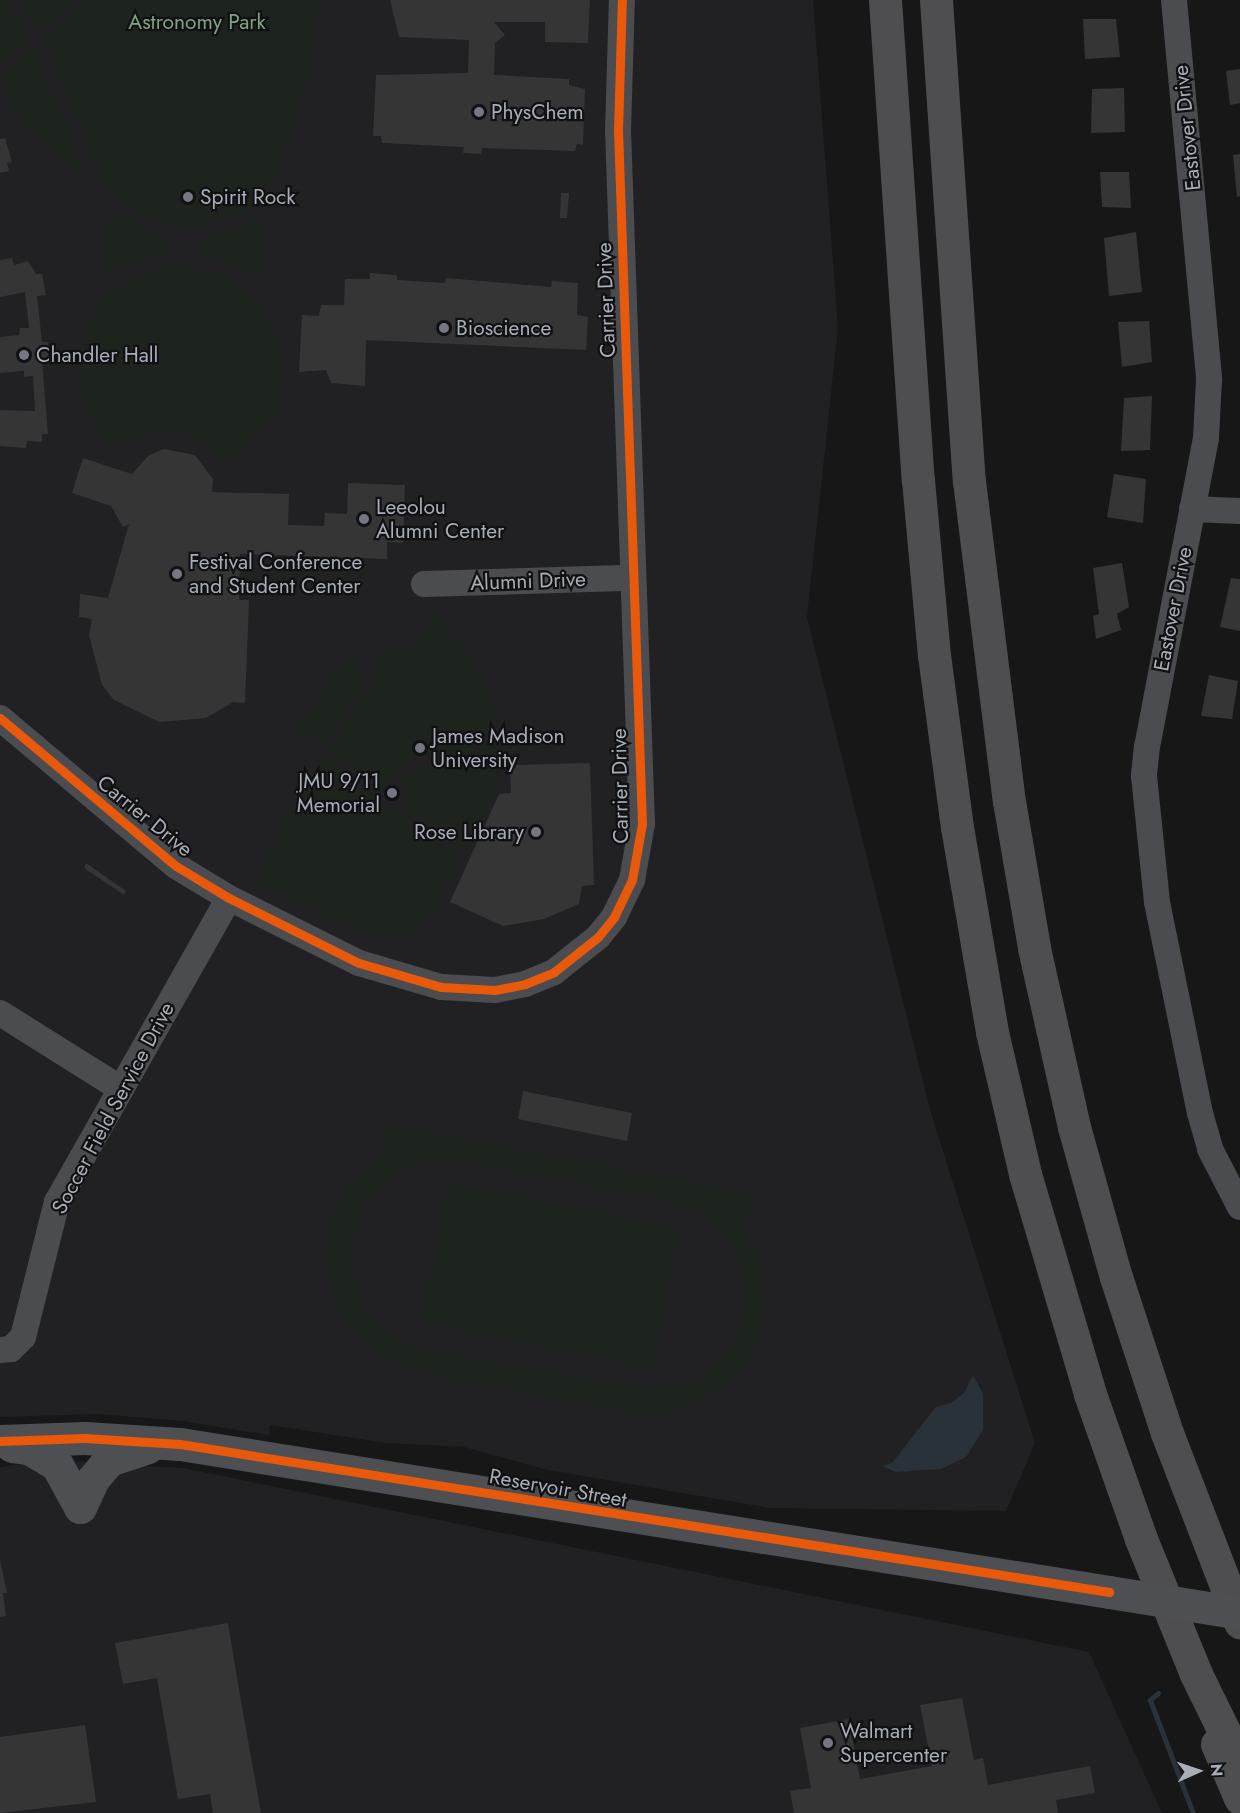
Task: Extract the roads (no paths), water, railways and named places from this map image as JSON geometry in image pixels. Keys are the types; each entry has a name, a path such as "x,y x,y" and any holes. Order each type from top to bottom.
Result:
{"highway":[{"path":"885,0 933,644 957,827 992,1032 1025,1174 1087,1383 1141,1539 1196,1674 1240,1764"},
{"path":"936,0 969,481 1009,801 1034,948 1074,1127 1122,1297 1167,1433 1240,1622"},
{"path":"1196,1674 1211,1727 1240,1798"}],"main road":[{"name":"Reservoir Street","path":"0,1443 85,1438 171,1443 1240,1613"},
{"path":"0,1443 29,1448 57,1465 80,1507 93,1479 109,1460 171,1443"}],"street":[{"name":"Carrier Drive","path":"0,718 152,849 229,898 359,963 452,989 489,991 525,984 554,972 584,952 619,908 640,850 618,131 622,0"},
{"name":"Eastover Drive","path":"1174,0 1208,340 1206,438 1147,746 1147,816 1174,998 1200,1113 1210,1149 1240,1207"},
{"path":"1192,509 1240,511"},
{"name":"Alumni Drive","path":"424,584 632,578"},
{"name":"Soccer Field Service Drive","path":"0,1350 11,1349 23,1337 57,1202 229,898"},
{"path":"0,1013 121,1089"}],"waterway":[{"path":"1158,1693 1150,1700 1193,1813"}],"place":[{"name":"PhysChem","path":"479,112"},
{"name":"Spirit Rock","path":"188,197"},
{"name":"Bioscience","path":"444,328"},
{"name":"Chandler Hall","path":"24,355"},
{"name":"Leeolou Alumni Center","path":"364,519"},
{"name":"Festival Conference and Student Center","path":"177,574"},
{"name":"James Madison University","path":"420,748"},
{"name":"JMU 9/11 Memorial","path":"392,793"},
{"name":"Rose Library","path":"536,832"},
{"name":"Walmart Supercenter","path":"828,1743"}],"park label":[{"name":"Astronomy Park","path":"197,22"}]}
